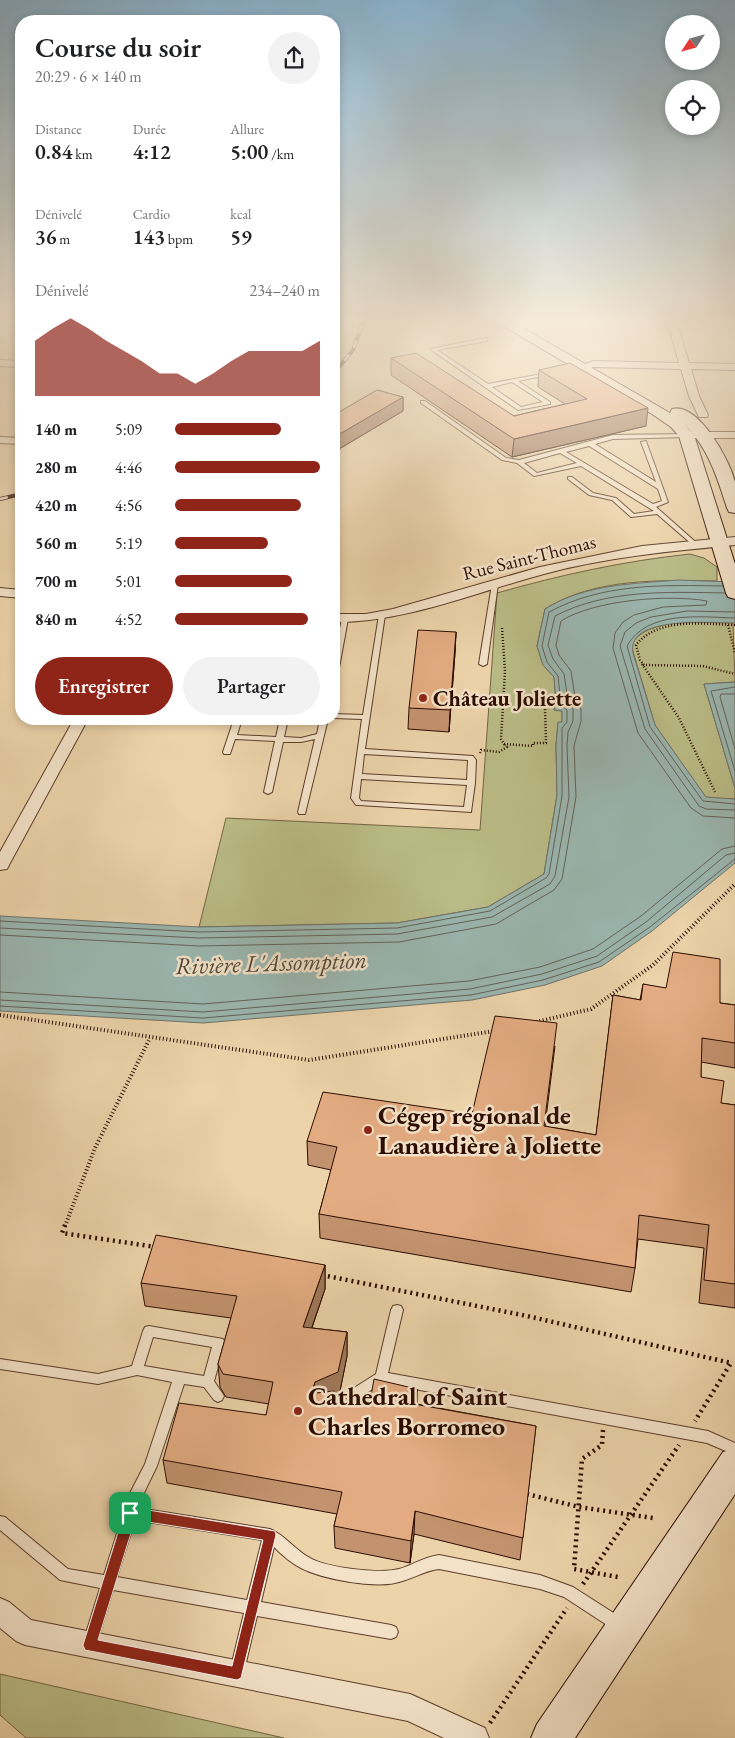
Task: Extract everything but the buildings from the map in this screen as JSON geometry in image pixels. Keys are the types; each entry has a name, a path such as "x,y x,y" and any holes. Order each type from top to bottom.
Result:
{"main road":[{"path":"640,401 676,424 686,435 735,593"},
{"path":"653,401 692,420 706,435 735,508"},
{"path":"551,1738 735,1464"}],"street":[{"path":"696,401 703,415"},
{"path":"686,435 735,435"},
{"path":"0,440 15,441"},
{"name":"Rue Saint-Thomas","path":"340,618 382,615 544,570 642,550 735,541"},
{"path":"0,592 15,593"},
{"path":"1,865 78,725"},
{"path":"0,1612 25,1632 410,1708 480,1734"}],"lane":[{"path":"510,401 520,408 548,403 545,401"},
{"path":"423,402 504,459 519,462 620,438 686,435"},
{"path":"644,442 665,502 652,506"},
{"path":"593,444 661,488"},
{"path":"561,452 652,506 696,545"},
{"path":"519,462 536,475 580,464"},
{"path":"570,478 591,494 614,499 633,516 658,512"},
{"path":"483,664 495,584"},
{"path":"362,752 470,758 472,760 468,810 359,803 355,798 382,615"},
{"path":"340,716 366,717"},
{"path":"227,752 236,725"},
{"path":"268,792 282,725"},
{"path":"302,812 323,725"},
{"path":"232,737 301,740 321,735"},
{"path":"358,776 471,783"},
{"path":"329,1408 337,1406 381,1377 397,1310"},
{"path":"136,1370 150,1331 219,1343 208,1382"},
{"path":"0,1364 98,1379 136,1370 208,1382 218,1396"},
{"path":"381,1377 708,1437 735,1449"},
{"path":"90,1645 136,1495 151,1466 180,1378"},
{"path":"130,1513 270,1535 308,1565 364,1577 392,1577 409,1572 426,1562 439,1562 540,1582 575,1596 625,1628"},
{"path":"0,1522 65,1575 391,1632"},
{"path":"237,1674 270,1535"}],"path":[{"path":"470,758 480,758 480,750 499,752 507,747 501,739 505,671 502,624"},
{"path":"728,625 735,653"},
{"path":"715,792 687,735 664,695 647,677 636,645 639,638 655,629 679,626 735,625"},
{"path":"642,664 649,666 702,666 735,674"},
{"path":"504,744 533,746 533,743 546,743 545,708"},
{"path":"529,1023 591,1008 653,965 735,884"},
{"path":"0,1015 309,1060 503,1030"},
{"path":"150,1038 95,1148 62,1233 164,1248"},
{"path":"313,1274 425,1294 631,1338 731,1364 687,1434 480,1734"},
{"path":"603,1430 602,1444 582,1459 574,1569 618,1577"},
{"path":"527,1494 579,1507 653,1518"}],"green space":[{"path":"690,554 704,558 717,567 717,581 650,581 606,586 585,591 545,609 537,646 543,665 554,677 556,702 554,710 562,711 562,722 558,723 556,745 557,795 544,874 488,907 397,923 199,927 226,818 480,830 497,593 592,569"},
{"path":"692,622 733,623 735,682 704,684 735,788 735,799 706,798 655,725 631,645 639,636 650,629 663,625"},
{"path":"0,1674 284,1738 26,1738 0,1715"}],"water":[{"name":"Rivière L'Assomption","path":"678,580 735,582 735,623 691,622 656,627 643,632 634,641 633,653 655,725 706,797 735,799 735,863 652,931 602,966 545,985 472,1000 203,1023 0,1011 0,916 199,927 397,923 488,907 544,874 557,795 556,745 558,722 562,722 562,711 554,710 556,702 554,677 543,665 537,646 545,609 576,594 593,590 626,584"},
{"path":"735,682 735,788 704,684"}],"railway":[{"path":"0,499 15,495"}],"place":[{"name":"Château Joliette","path":"423,698"},
{"name":"Cégep régional de Lanaudière à Joliette","path":"368,1130"},
{"name":"Cathedral of Saint Charles Borromeo","path":"298,1411"}],"route":[{"path":"130,1513 270,1535 237,1674 90,1645 130,1513"}]}
